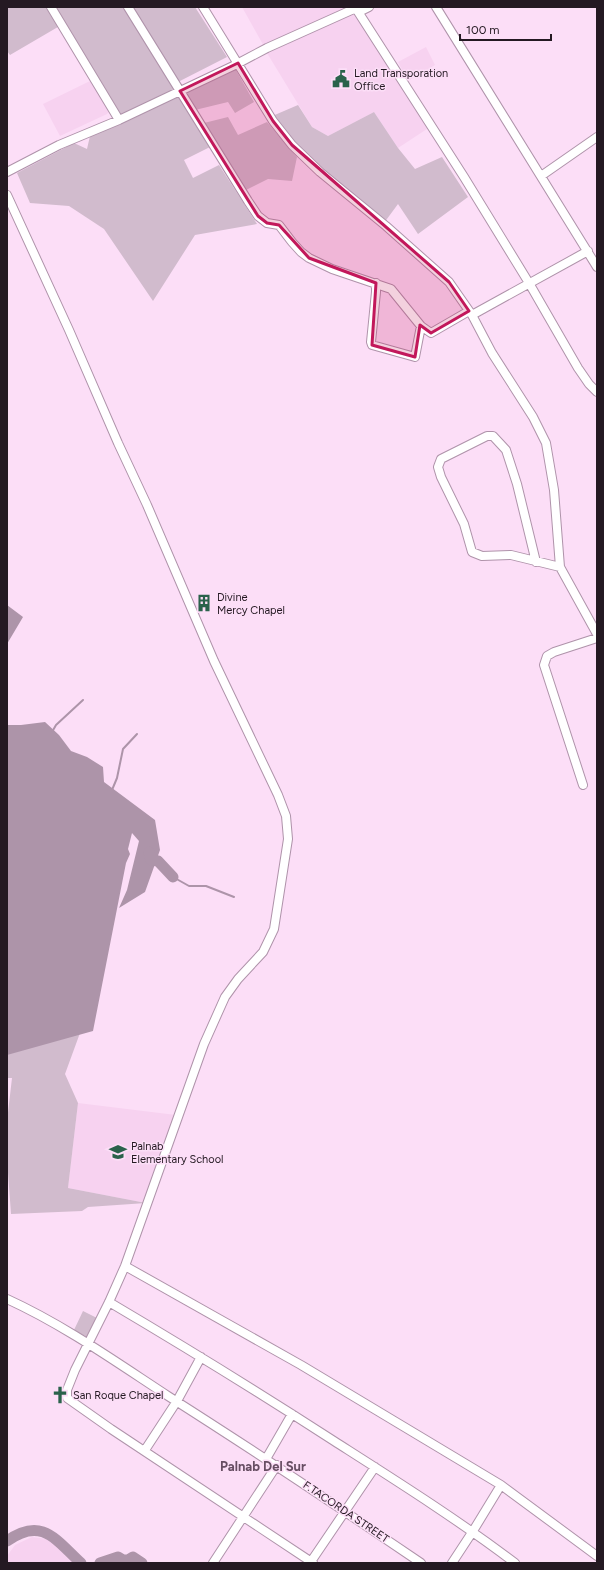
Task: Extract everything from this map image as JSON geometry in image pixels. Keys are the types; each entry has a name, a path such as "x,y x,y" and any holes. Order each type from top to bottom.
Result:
{"street":[{"path":"51,7 119,120"},
{"path":"128,7 258,216 267,223 279,225 292,242 309,258 332,269 391,289 421,326 432,333 588,251"},
{"path":"203,7 273,121 292,145 320,172 386,226 449,282 471,313 492,353 533,417 546,443 554,490 560,567 597,634"},
{"path":"7,172 59,145 119,120 268,48 356,9 369,7"},
{"path":"436,7 597,267"},
{"path":"356,9 460,170 529,283 578,368 589,384 597,392"},
{"path":"541,176 597,137"},
{"path":"7,195 147,505 211,654 278,795 286,816 288,839 274,929 263,952 238,979 225,998 207,1037 125,1266 67,1390 67,1398 312,1563 375,1467"},
{"path":"376,283 372,345 415,357 421,326"},
{"path":"536,562 517,484 506,450 493,436 487,436 442,460 438,467 441,477 464,524 472,552 482,556 511,555 536,562 560,567"},
{"path":"583,785 544,665 547,656 554,652 597,638"},
{"path":"125,1266 301,1364 501,1485 597,1556"},
{"name":"F.TACORDA STREET","path":"7,1299 36,1313 88,1344 277,1465 421,1563"},
{"path":"109,1302 201,1356 375,1467 473,1532 515,1563"},
{"path":"145,1450 177,1401 201,1356"},
{"path":"266,1459 292,1414"},
{"path":"213,1563 277,1465"},
{"path":"452,1563 473,1532 501,1485"}],"highlighted area":[{"path":"238,63 273,121 292,145 449,282 469,311 431,333 420,325 415,357 372,345 376,283 309,258 279,225 267,223 258,216 180,91"}],"shaded area":[{"path":"7,7 195,7 227,57 176,83 179,89 232,63 254,102 235,113 228,102 195,110 179,90 119,118 63,24 10,55 7,51"},
{"path":"242,7 352,7 265,48"},
{"name":"Land Transporation Office","path":"355,13 430,127 398,148 374,112 328,136 312,127 267,53"},
{"path":"426,47 435,65 408,81 398,62"},
{"path":"90,81 110,110 107,114 60,136 43,104"},
{"path":"178,93 210,147 184,160 193,178 219,165 257,224 195,235 153,301 104,229 69,206 30,203 17,173 74,143 87,149 90,136"},
{"path":"298,105 312,127 328,136 374,112 398,148 415,169 442,157 468,197 418,234 398,204 384,223 292,145 270,117"},
{"path":"228,117 238,135 267,122 297,157 292,181 268,179 246,190 204,123"},
{"path":"7,605 23,617 7,644"},
{"path":"45,722 59,735 71,751 87,757 103,767 104,782 155,820 160,850 145,892 119,908 127,890 139,841 132,833 128,849 130,854 126,863 93,1031 7,1055 7,725"},
{"path":"7,1010 80,1033 65,1074 78,1103 68,1188 146,1203 88,1207 82,1211 11,1214 7,1159 7,1121 12,1078 7,1078"},
{"name":"Palnab Elementary School","path":"78,1103 176,1115 146,1203 68,1188"},
{"path":"83,1311 97,1318 87,1337 74,1330"},
{"path":"32,1537 48,1539 63,1548 80,1563 7,1563 7,1556 15,1545"}],"waterway":[{"path":"52,732 56,725 83,700"},
{"path":"112,790 117,778 123,749 137,734"},
{"path":"149,852 151,860 158,861 173,877"},
{"path":"173,877 189,886 206,886 234,897"},
{"path":"7,1541 19,1534 30,1531 39,1531 56,1539 81,1563"},
{"path":"100,1563 118,1557 123,1560 128,1560 133,1557 142,1563"}],"place":[{"name":"Land Transporation Office","path":"341,79"},
{"name":"Divine Mercy Chapel","path":"204,603"},
{"name":"Palnab Elementary School","path":"118,1152"},
{"name":"San Roque Chapel","path":"60,1395"}],"district":[{"name":"Palnab Del Sur","path":"263,1466"}]}
